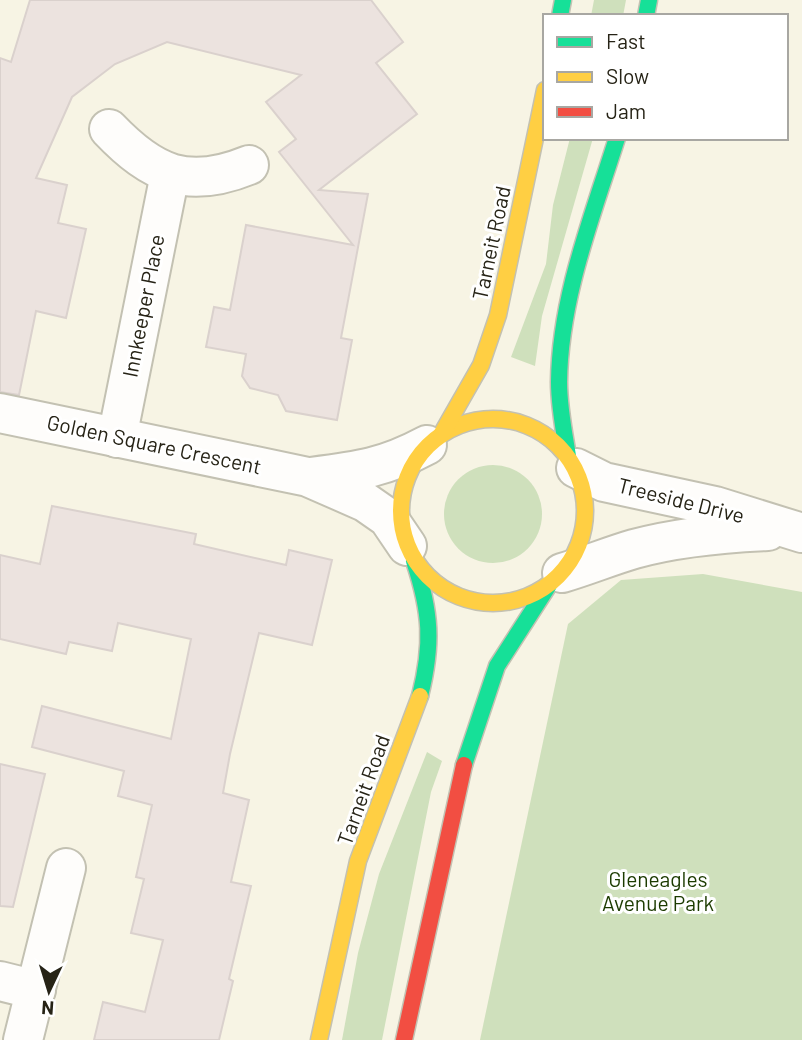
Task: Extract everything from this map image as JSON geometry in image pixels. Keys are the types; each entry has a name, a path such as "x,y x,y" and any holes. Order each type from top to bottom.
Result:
{"main road":[{"name":"Tarneit Road","path":"434,440 481,365 498,315 543,100"},
{"path":"404,1040 457,786 496,666 578,550 586,523 585,495 572,462 560,413 559,380 571,295 616,140"},
{"path":"556,579 522,600 490,604 459,597 432,580 410,551 401,520 402,493 412,467 434,440 466,422 495,418 523,423 548,436 572,462"},
{"name":"Tarneit Road","path":"319,1040 332,972 366,838 418,707 430,665 429,610 410,551"}],"street":[{"path":"109,129 148,165 170,174 196,178 220,177 249,166"},
{"name":"Innkeeper Place","path":"117,438 170,174"},
{"name":"Golden Square Crescent","path":"0,413 308,477 365,502 388,517 410,551"},
{"name":"Golden Square Crescent","path":"308,477 375,469 395,463 434,440"},
{"name":"Treeside Drive","path":"572,462 604,482 715,506 795,531"},
{"name":"Treeside Drive","path":"556,579 632,550 667,542 729,532 795,531"},
{"path":"23,1040 18,985 66,868"}],"green space":[{"path":"594,0 626,0 623,14 591,14"},
{"path":"569,140 592,140 542,316 535,366 511,357 546,264 553,205"},
{"path":"493,465 512,469 528,479 538,495 542,514 538,533 528,549 512,559 493,563 474,559 458,549 448,533 444,514 448,495 458,479 474,469"},
{"name":"Gleneagles Avenue Park","path":"703,574 802,592 802,1040 480,1040 568,624 621,580"},
{"path":"427,752 442,761 431,792 382,1040 342,1040 358,953 379,874"}],"building":[{"path":"30,0 371,0 403,42 376,63 417,114 319,190 368,194 341,338 352,340 337,420 286,411 278,395 250,388 242,376 246,354 206,347 214,307 230,310 246,225 353,245 279,152 296,139 266,102 301,75 167,42 115,64 72,97 36,178 67,185 58,223 86,229 66,318 36,311 19,395 0,392 0,58 11,62"},
{"path":"52,506 196,534 194,544 286,565 289,550 332,560 312,645 259,633 230,754 223,793 249,800 231,882 251,886 229,979 233,981 219,1040 94,1040 103,1002 145,1012 163,940 131,933 144,879 136,877 152,805 118,796 124,771 32,747 42,706 171,739 191,639 118,623 112,651 69,642 66,654 0,639 0,555 40,564"},
{"path":"0,764 45,774 13,907 0,906"}],"traffic: fast":[{"path":"560,14 563,0"},
{"path":"646,14 649,0"},
{"path":"568,456 559,382 565,319 579,258 616,140"},
{"path":"414,561 424,596 428,628 427,660 420,696"},
{"path":"464,765 497,666 549,585"}],"traffic: slow":[{"path":"441,435 481,365 498,315 543,100"},
{"path":"493,419 528,426 544,434 558,446 570,460 578,476 585,511 578,546 570,562 558,576 544,588 528,596 493,603 458,596 442,588 428,576 416,562 408,546 401,511 408,476 416,460 428,446 442,434 458,426 493,419"},
{"path":"319,1040 358,861 420,696"}],"traffic: jam":[{"path":"404,1040 464,765"}]}
